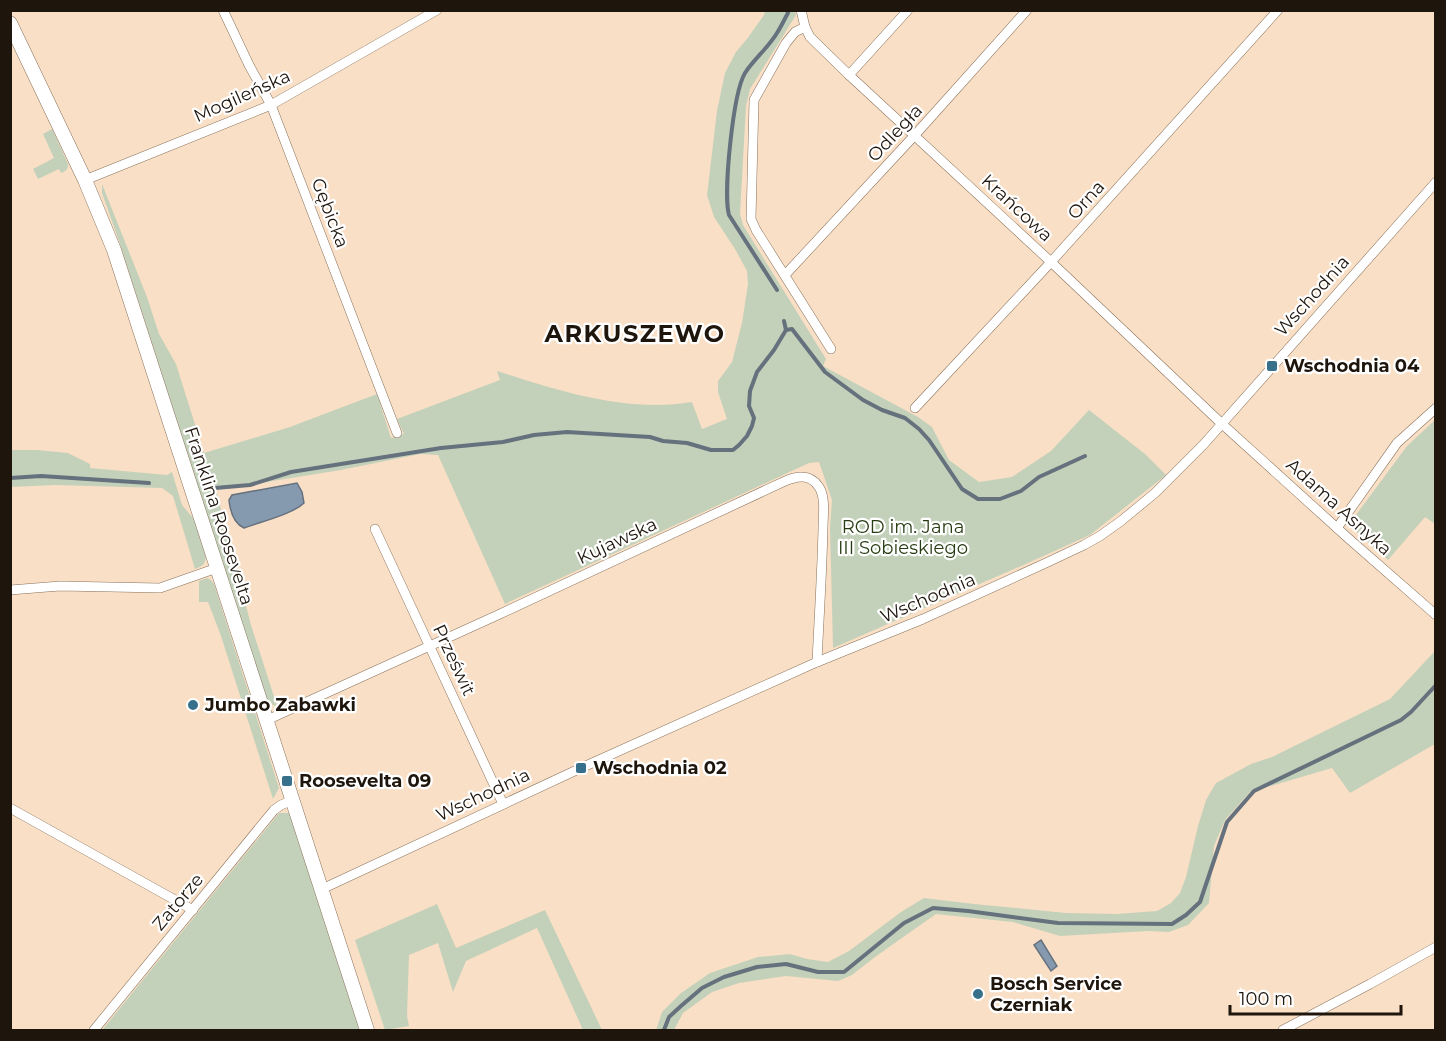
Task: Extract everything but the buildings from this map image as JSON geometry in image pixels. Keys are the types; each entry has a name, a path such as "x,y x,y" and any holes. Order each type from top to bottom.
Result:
{"street":[{"name":"Gębicka","path":"223,10 271,105 397,433"},
{"name":"Mogileńska","path":"85,180 271,105 437,10"},
{"name":"Krańcowa","path":"801,10 810,37 1221,423"},
{"path":"849,75 908,10"},
{"name":"Odległa","path":"785,275 1027,10"},
{"name":"Orna","path":"915,408 1051,262 1278,10"},
{"name":"Franklina Roosevelta","path":"10,23 85,180 114,250 367,1030"},
{"path":"805,27 795,32 786,43 754,100 751,219 831,349"},
{"name":"Wschodnia","path":"322,889 503,804 817,662 923,619 1084,545 1121,522 1155,493 1204,444 1436,182"},
{"path":"1337,528 1397,442 1436,408"},
{"name":"Adama Asnyka","path":"1221,423 1436,615"},
{"name":"Kujawska","path":"267,720 783,482 803,476 813,479 821,489 823,501 817,662"},
{"name":"Prześwit","path":"375,529 503,804"},
{"path":"10,590 60,586 160,588 217,568"},
{"name":"Zatorze","path":"94,1030 274,810 293,800"},
{"path":"10,807 193,910"},
{"path":"1283,1030 1436,947"}],"green space":[{"name":"ROD im. Jana III Sobieskiego","path":"765,11 795,11 796,15 750,89 746,106 740,214 743,225 826,359 823,366 918,417 932,427 949,460 979,482 1012,477 1051,451 1089,410 1145,454 1166,475 1090,535 833,648 830,527 832,500 819,462 809,463 505,604 438,455 420,454 341,470 216,490 251,625 277,706 268,704 102,193 102,184 147,297 159,334 176,364 204,453 290,427 377,394 391,438 404,434 397,419 500,380 497,371 544,386 618,402 668,405 692,402 702,429 727,419 718,392 718,381 732,362 742,323 748,284 747,271 714,217 707,195 717,111 725,73 736,52"},
{"path":"52,129 68,168 61,173 59,169 38,179 33,169 54,158 43,134"},
{"path":"1435,420 1435,524 1425,517 1388,560 1352,528 1353,519 1407,446"},
{"path":"10,450 68,453 90,464 90,468 167,475 172,472 182,505 194,519 206,557 204,564 195,569 173,496 162,488 55,485 11,487"},
{"path":"207,578 214,584 279,788 273,799 221,636 208,602 199,602 199,581"},
{"path":"1435,651 1435,744 1350,793 1332,768 1250,792 1225,820 1214,846 1209,903 1188,925 1169,932 1060,936 1013,922 936,914 852,975 838,981 786,976 739,983 712,992 683,1013 674,1030 656,1030 662,1012 681,993 710,973 758,957 790,954 828,962 849,951 901,912 924,898 1066,913 1116,914 1157,911 1171,903 1180,893 1206,800 1216,783 1251,764 1272,757 1390,699"},
{"path":"279,813 290,813 361,1030 102,1030"},
{"path":"437,904 456,948 545,910 602,1030 583,1030 537,928 466,961 453,992 438,943 409,955 407,1016 409,1026 385,1030 355,940"}],"water":[{"path":"297,483 304,503 299,507 244,528 235,520 229,500 232,495"},
{"path":"1041,940 1057,966 1051,971 1034,945"}],"waterway":[{"path":"777,290 729,215 727,186 733,121 741,84 745,73 778,31 788,13 787,10"},
{"path":"215,488 250,485 291,472 441,448 503,442 534,435 567,432 650,437 663,441 687,443 711,450 733,450 747,436 752,426 754,418 749,406 750,391 757,372 786,330 784,321"},
{"path":"786,330 792,329 825,372 863,400 905,418 919,429 962,489 978,499 1000,499 1021,491 1039,477 1085,456"},
{"path":"10,478 41,476 149,483"},
{"path":"664,1030 669,1017 681,1006 702,988 724,977 757,967 786,964 818,972 844,972 904,923 933,908 1058,923 1172,924 1200,902 1227,822 1254,791 1401,720 1436,685"}],"place":[{"name":"Wschodnia 04","path":"1272,366"},
{"name":"Jumbo Zabawki","path":"193,705"},
{"name":"Wschodnia 02","path":"581,768"},
{"name":"Roosevelta 09","path":"287,781"},
{"name":"Bosch Service Czerniak","path":"978,994"}],"district":[{"name":"ARKUSZEWO","path":"635,333"}]}
